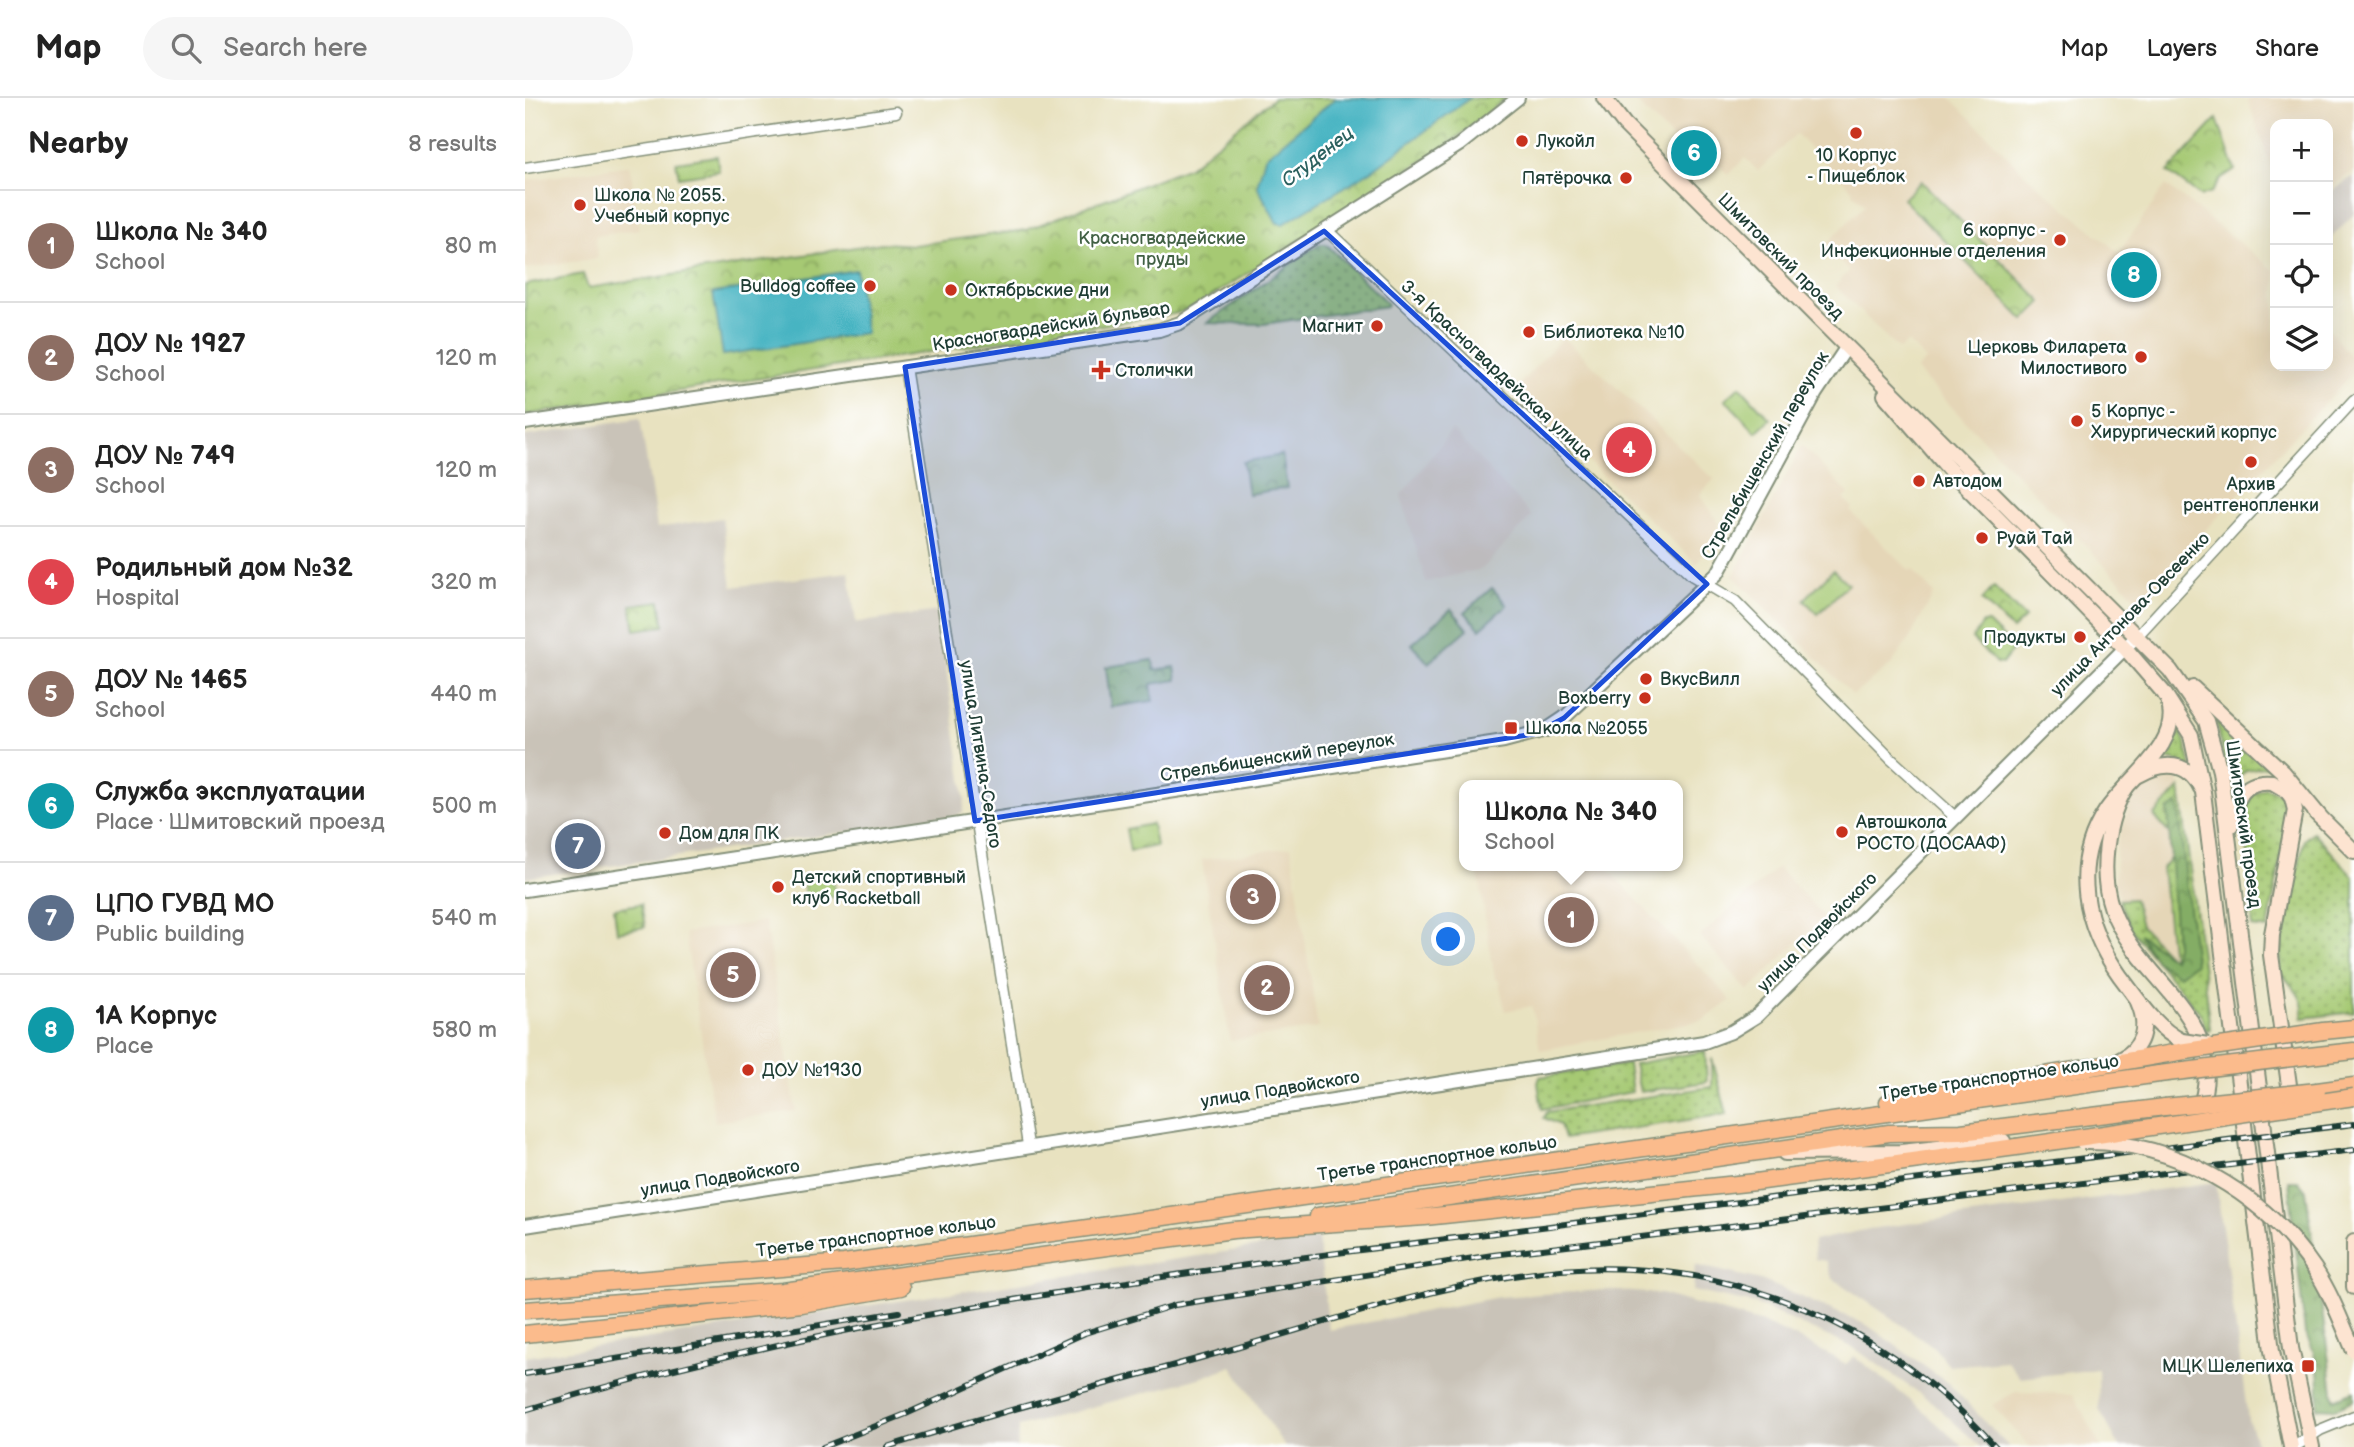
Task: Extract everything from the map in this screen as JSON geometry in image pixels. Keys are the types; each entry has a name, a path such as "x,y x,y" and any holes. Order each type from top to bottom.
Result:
{"main road":[{"name":"Шмитовский проезд","path":"1604,98 1645,145 1846,348 1919,416 2137,636 2186,690 2206,721 2218,758 2291,1348 2310,1442"},
{"name":"Шмитовский проезд","path":"1846,348 1949,469 2125,648 2164,693 2191,735 2203,792 2270,1338 2293,1447"},
{"path":"2137,636 2273,762 2320,817 2354,851"},
{"path":"2093,1069 2129,1055 2142,1038 2143,1016 2095,933 2085,888 2086,863 2096,829 2105,812 2168,732 2171,711 2164,693"},
{"path":"1760,1153 1911,1151 2181,1118 2198,1109 2204,1095 2206,1076 2200,1035 2188,1013 2128,942 2109,900 2108,845 2115,812 2130,783 2155,767 2176,765 2192,775 2203,792"},
{"path":"2228,840 2234,806 2244,789 2267,781 2285,788 2320,817"},
{"path":"2285,788 2293,798 2294,816 2272,934 2271,955 2290,1092 2295,1099 2306,1104 2354,1098"},
{"path":"2128,986 2181,1046"},
{"path":"1812,1124 1932,1093 2093,1069 2181,1046 2216,1046 2354,1027"},
{"name":"Третье транспортное кольцо","path":"525,1289 844,1263 2159,1074 2354,1051"},
{"path":"2316,1087 2354,1078"},
{"path":"525,1310 783,1291 1013,1262 1406,1202 1889,1133 1961,1132 2165,1103 2316,1087 2354,1086"},
{"path":"1233,1230 1425,1217 1756,1182 2354,1098"},
{"path":"2016,1147 2110,1143 2183,1161 2220,1178 2278,1227 2305,1256 2324,1286 2354,1351"},
{"path":"2354,1242 2354,1287"},
{"path":"525,1334 843,1298 1013,1262"}],"street":[{"name":"Красногвардейский бульвар","path":"525,423 1159,330 1180,323 1459,145 1518,98"},
{"path":"525,167 896,112"},
{"name":"3-я Красногвардейская улица","path":"1324,232 1342,245 1693,576 1723,591 1735,601 1891,759 1955,817"},
{"name":"Стрельбищенский переулок","path":"525,890 1534,734 1564,718 1721,568 1815,393 1846,348"},
{"name":"улица Литвина-Седого","path":"905,367 1028,1145"},
{"name":"улица Антонова-Овсеенко","path":"1955,817 2137,636 2354,400"},
{"name":"улица Подвойского","path":"525,1226 1028,1145 1706,1041 1731,1032 1757,1016 1955,817"},
{"path":"2293,1447 2310,1442 2354,1416"}],"highlighted area":[{"path":"1324,231 1707,584 1564,718 1534,734 975,821 905,367 1180,323"}],"shaded area":[{"path":"1632,98 1951,98 2027,176 2119,253 2166,185 2270,267 2270,371 2333,371 2333,334 2354,361 2354,372 2139,601 1916,370 1926,360 1908,342 1899,350 1835,286 1849,271 1824,246 1865,205 1853,190 1796,134 1758,171 1745,158 1728,175 1715,161 1717,158 1688,130 1676,142"},
{"path":"2247,98 2354,98 2354,171 2333,186 2333,119 2270,119 2270,163"},
{"name":"Школа № 2055. Учебный корпус","path":"630,165 639,229 595,236 598,258 525,269 525,181"},
{"path":"2354,176 2354,214 2333,236 2333,190"},
{"path":"1563,337 1714,479 1700,495 1720,524 1697,564 1513,391"},
{"path":"640,418 657,528 722,518 732,587 849,572 856,623 938,611 965,800 963,813 952,817 525,878 525,436"},
{"path":"1452,430 1532,516 1482,569 1426,582 1401,495"},
{"path":"1802,445 1849,494 1844,499 1853,508 1850,511 1910,571 1912,569 1934,594 1908,641 1890,666 1853,695 1733,576"},
{"path":"2158,774 2177,774 2180,788 2155,816 2180,846 2162,868 2173,960 2141,926 2134,899 2119,900 2115,882 2117,845 2131,800"},
{"path":"1291,847 1318,1028 1230,1041 1202,860"},
{"path":"1778,867 1824,917 1748,991 1700,936"},
{"path":"1478,871 1610,871 1731,1000 1704,1020 1540,1050 1532,1006 1505,1011 1499,981 1495,979"},
{"path":"765,921 796,1111 715,1122 685,933"},
{"path":"2216,1182 2248,1419 2258,1447 2120,1447 2099,1409 2098,1369 2020,1378 2007,1361 1949,1366 1933,1346 1832,1278 1826,1261 1815,1259 1813,1241 1869,1229"},
{"path":"1318,1238 1329,1330 1499,1297 1605,1290 1661,1294 1763,1323 1846,1364 1854,1356 1920,1408 1963,1447 1285,1447 1232,1366 1203,1377 1018,1427 1017,1447 525,1447 525,1357"},
{"path":"1695,1265 1761,1280 1867,1325 1949,1384 2009,1447 1981,1447 1933,1403 1854,1348 1755,1304 1693,1291"},
{"path":"2015,1392 2073,1394 2101,1447 2030,1447 1992,1405"}],"green space":[{"name":"Красногвардейские пруды","path":"1274,98 1506,98 1449,144 1193,308 1174,314 525,415 525,285 583,274 588,288 882,243 914,245 1026,230 1189,167"},
{"path":"2217,119 2235,170 2220,180 2212,192 2200,196 2168,172"},
{"path":"717,156 719,171 679,177 676,162"},
{"path":"1921,181 2042,302 2024,320 1903,199"},
{"path":"1319,244 1326,244 1387,303 1386,306 1263,324 1207,323"},
{"path":"1740,386 1770,419 1756,432 1725,399"},
{"path":"1282,455 1287,488 1248,494 1243,462"},
{"path":"1833,570 1848,584 1818,614 1804,600"},
{"path":"1994,587 2025,618 2012,630 1982,600"},
{"path":"1492,588 1507,605 1480,629 1465,612"},
{"path":"660,601 664,626 635,630 631,605"},
{"path":"1451,609 1468,629 1428,663 1412,644"},
{"path":"1983,623 1988,623 2014,648 2002,664 1997,663 1972,639"},
{"path":"1153,660 1154,670 1175,667 1177,680 1151,684 1153,701 1111,707 1106,667"},
{"path":"2174,718 2186,744 2192,771 2173,759 2150,761"},
{"path":"2216,721 2269,766 2246,770 2229,787"},
{"path":"2180,788 2210,1029 2206,1030 2201,1014 2130,929 2119,900 2134,899 2141,926 2172,959 2162,868 2180,846 2154,816"},
{"path":"2265,788 2283,794 2288,816 2268,929 2252,927 2254,892 2242,812 2255,792"},
{"path":"2178,804 2195,963 2179,975 2156,961 2139,934 2173,959 2176,946 2168,810"},
{"path":"1152,824 1156,846 1130,851 1126,829"},
{"path":"2313,832 2354,877 2354,1012 2302,1018 2300,999 2280,972 2281,951 2304,840"},
{"path":"831,871 836,896 807,902 802,877"},
{"path":"641,904 645,927 617,932 614,908"},
{"path":"1705,1051 1707,1082 1640,1092 1634,1064"},
{"path":"1712,1058 1727,1114 1564,1139 1560,1125 1544,1118 1547,1112 1712,1087"},
{"path":"1628,1064 1632,1092 1542,1109 1538,1083 1540,1077"},
{"path":"2289,1181 2298,1181 2306,1191 2334,1399 2354,1391 2354,1400 2334,1409 2317,1408 2318,1370 2305,1334"}],"water":[{"name":"Студенец","path":"1336,98 1470,98 1371,171 1283,224 1277,223 1257,186 1265,157"},
{"path":"856,270 866,333 723,355 713,293"}],"railway":[{"path":"525,1410 764,1348 1006,1301 1373,1248 2354,1124"},
{"path":"823,1447 906,1414 1085,1333 1175,1305 1493,1255 2354,1150"},
{"path":"887,1447 1408,1299 1478,1282 1582,1269 1649,1270 1714,1280 1777,1298 1837,1324 1894,1358 1947,1399 1996,1447"},
{"path":"525,1374 899,1312"}],"place":[{"name":"10 Корпус - Пищеблок","path":"1856,133"},
{"name":"Лукойл","path":"1522,141"},
{"name":"Служба эксплуатации","path":"1694,153"},
{"name":"Пятёрочка","path":"1626,178"},
{"name":"Школа № 2055. Учебный корпус","path":"580,205"},
{"name":"6 корпус - Инфекционные отделения","path":"2060,240"},
{"name":"1А Корпус","path":"2134,275"},
{"name":"Bulldog coffee","path":"870,286"},
{"name":"Октябрьские дни","path":"951,290"},
{"name":"Магнит","path":"1377,326"},
{"name":"Библиотека №10","path":"1529,332"},
{"name":"Церковь Филарета Милостивого","path":"2141,357"},
{"name":"Столички","path":"1101,370"},
{"name":"5 Корпус - Хирургический корпус","path":"2077,421"},
{"name":"Родильный дом №32","path":"1629,450"},
{"name":"Архив рентгенопленки","path":"2251,462"},
{"name":"Автодом","path":"1919,481"},
{"name":"Руай Тай","path":"1982,538"},
{"name":"Продукты","path":"2080,637"},
{"name":"ВкусВилл","path":"1646,679"},
{"name":"Boxberry","path":"1645,698"},
{"name":"Школа №2055","path":"1511,728"},
{"name":"Автошкола РОСТО (ДОСААФ)","path":"1842,832"},
{"name":"Дом для ПК","path":"665,833"},
{"name":"ЦПО ГУВД МО","path":"578,846"},
{"name":"Детский спортивный клуб Racketball","path":"778,887"},
{"name":"ДОУ № 749","path":"1253,897"},
{"name":"Школа № 340","path":"1571,920"},
{"name":"ДОУ № 1465","path":"733,975"},
{"name":"ДОУ № 1927","path":"1267,988"},
{"name":"ДОУ №1930","path":"748,1070"},
{"name":"МЦК Шелепиха","path":"2308,1366"}]}
